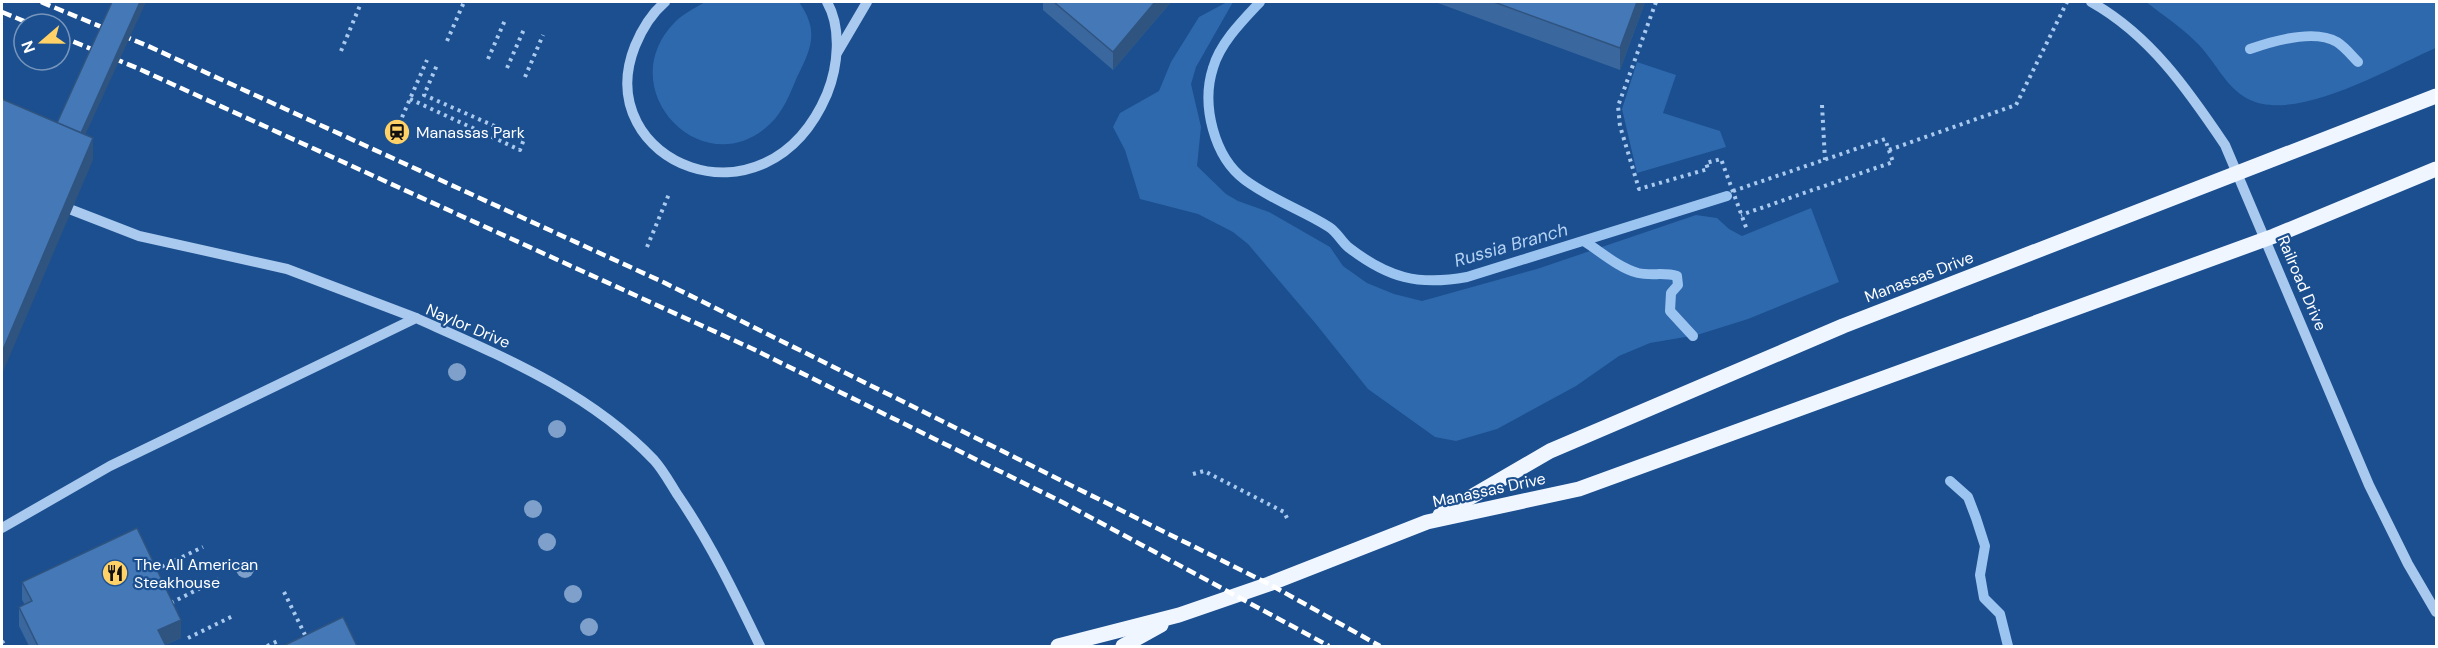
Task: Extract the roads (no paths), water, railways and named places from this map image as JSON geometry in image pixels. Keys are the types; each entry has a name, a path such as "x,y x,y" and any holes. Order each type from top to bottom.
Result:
{"main road":[{"name":"Manassas Drive","path":"1058,646 1179,615 1269,584 1427,522 1561,446 1843,326 2436,96"},
{"name":"Manassas Drive","path":"1427,522 1579,489 2266,239 2436,170"},
{"name":"Manassas Drive","path":"1123,646 1179,615"}],"street":[{"path":"665,2 641,32 628,63 627,86 634,113 644,132 663,153 682,164 702,171 730,174 756,169 775,159 809,126 822,105 832,82 836,56 836,27 827,2"},
{"path":"836,56 867,2"},
{"name":"Railroad Drive","path":"2091,2 2116,16 2161,57 2193,97 2225,145 2369,485 2408,564 2436,612"},
{"path":"72,210 139,236 287,269 416,318"},
{"name":"Naylor Drive","path":"2,528 110,466 416,318 543,376 620,429 655,461 695,519 760,646"}],"waterway":[{"name":"Russia Branch","path":"1260,2 1226,41 1213,68 1210,82 1210,114 1218,144 1225,158 1245,180 1329,227 1348,247 1390,272 1418,280 1449,280 1467,277 1727,196"},
{"name":"Russia Branch","path":"2250,49 2282,40 2317,36 2337,42 2358,62"},
{"path":"1584,241 1631,271 1677,276 1678,285 1671,293 1670,311 1693,336"},
{"path":"1950,481 1968,497 1976,518 1985,546 1980,575 1984,598 2000,614 2008,646"}],"railway":[{"path":"41,2 148,46 665,283 1269,584 1380,646"},
{"path":"2,12 12,16"},
{"path":"72,41 137,68 753,349 1064,503 1329,646"}],"place":[{"name":"Manassas Park","path":"397,132"},
{"name":"The All American Steakhouse","path":"115,573"}]}
